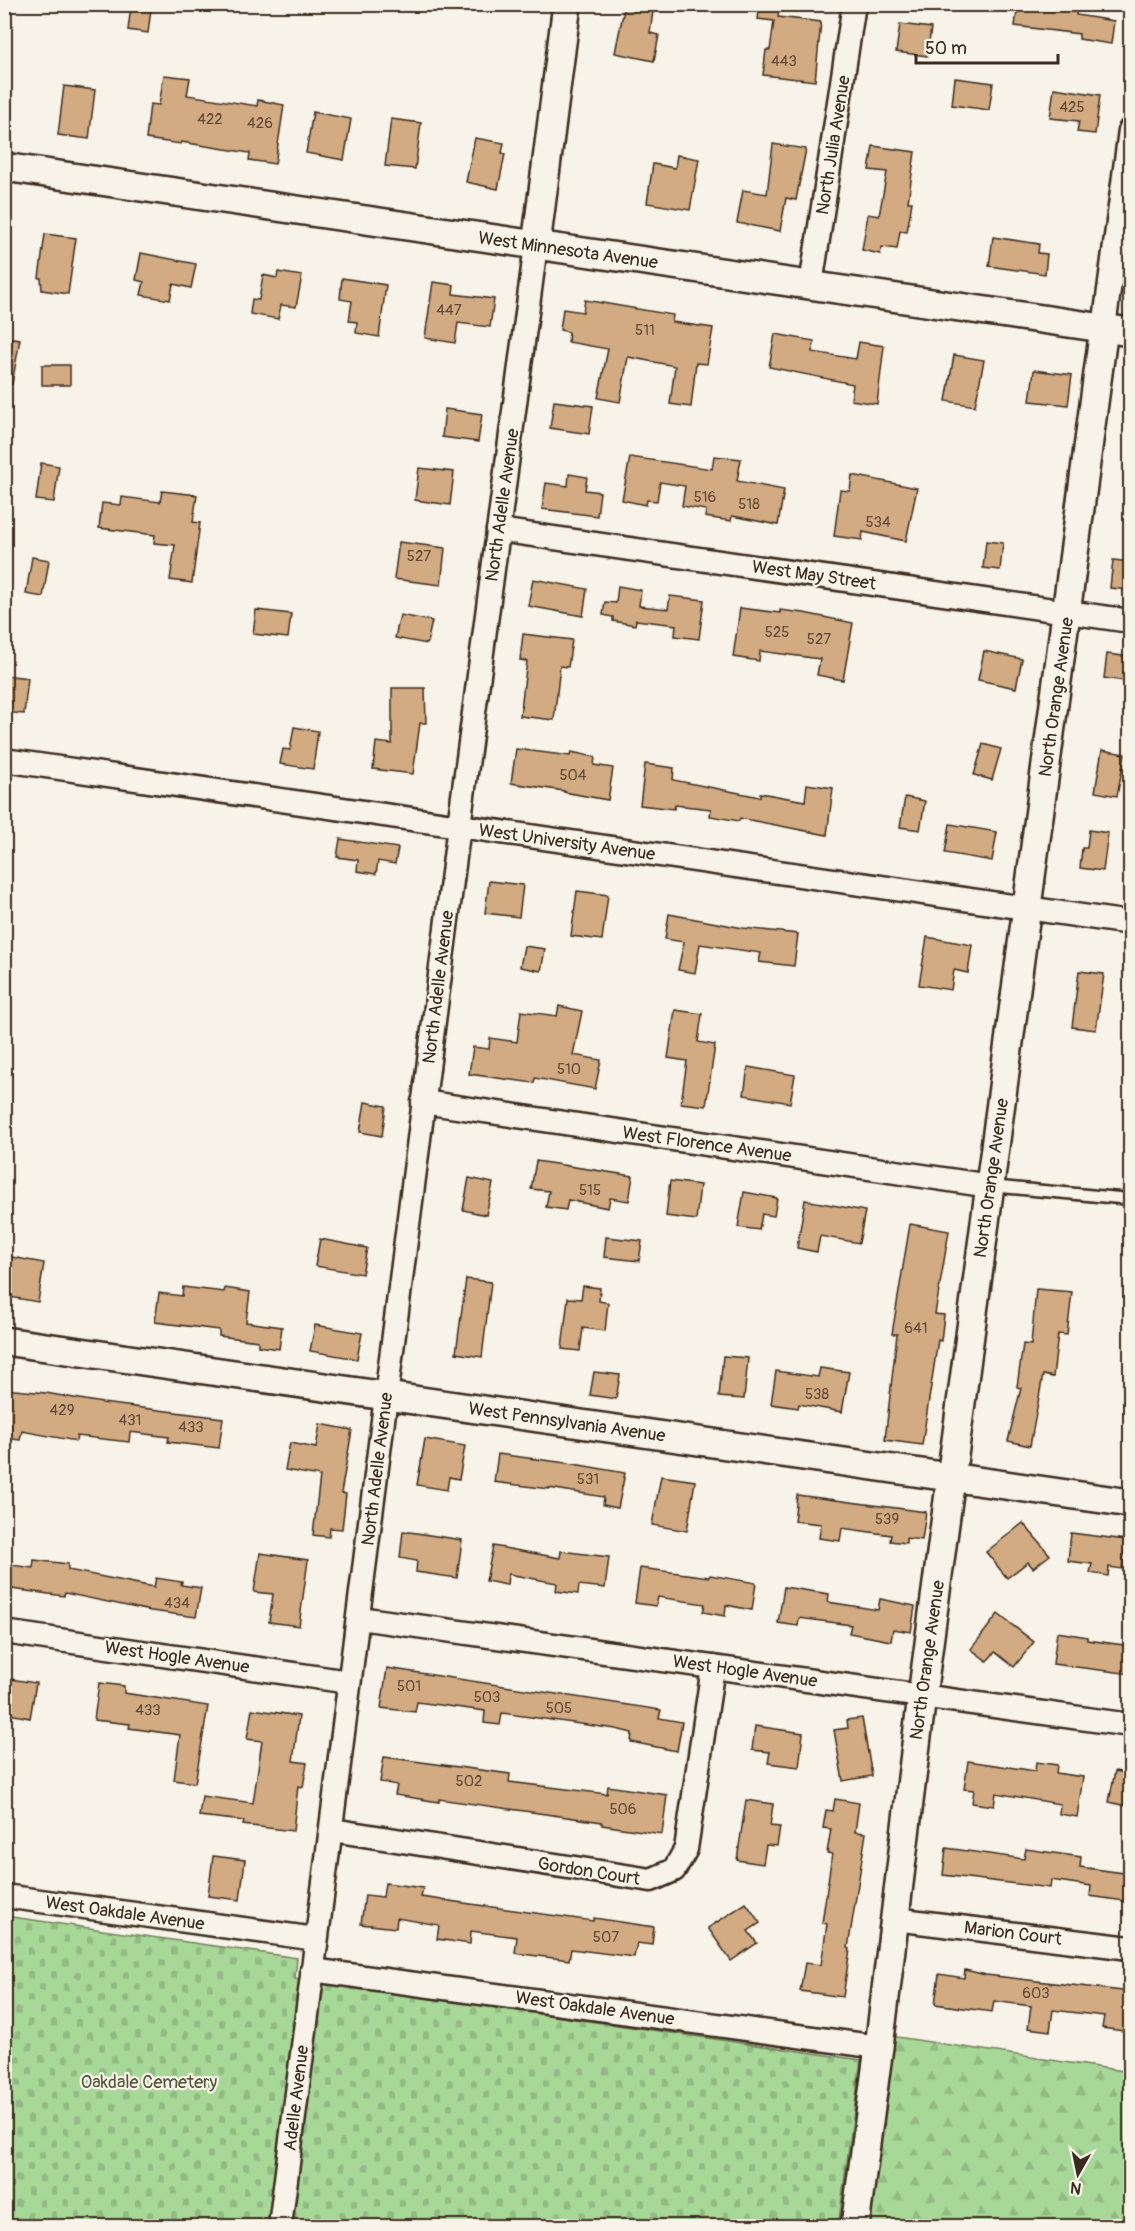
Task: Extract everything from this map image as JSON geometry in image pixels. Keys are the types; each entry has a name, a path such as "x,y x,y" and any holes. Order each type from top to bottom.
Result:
{"street":[{"name":"North Adelle Avenue","path":"312,1970 332,1830 423,1102 567,4"},
{"name":"North Julia Avenue","path":"811,285 854,4"},
{"name":"North Orange Avenue","path":"855,2226 922,1696 1131,130"},
{"name":"West Minnesota Avenue","path":"4,167 1131,332"},
{"name":"West May Street","path":"498,530 1131,621"},
{"name":"West University Avenue","path":"4,760 1131,923"},
{"name":"West Florence Avenue","path":"423,1102 990,1186"},
{"name":"West Pennsylvania Avenue","path":"4,1341 1131,1503"},
{"name":"West Hogle Avenue","path":"359,1618 1131,1725"},
{"name":"West Hogle Avenue","path":"4,1632 349,1682"},
{"name":"Gordon Court","path":"332,1830 651,1880 674,1870 686,1849 713,1667"},
{"name":"West Oakdale Avenue","path":"4,1896 316,1939"},
{"name":"Marion Court","path":"895,1918 1131,1948"},
{"name":"West Oakdale Avenue","path":"312,1970 879,2047"},
{"name":"Adelle Avenue","path":"280,2226 312,1970"}],"lane":[{"path":"990,1186 1131,1199"}],"green space":[{"name":"Oakdale Cemetery","path":"5,1916 297,1958 295,1979 861,2060 838,2226 5,2226"},
{"path":"890,2036 1130,2072 1130,2226 864,2226"}],"building":[{"path":"625,4 654,4 650,33 659,35 654,61 615,53"},
{"path":"760,4 780,4 778,17 821,22 815,81 763,75 766,50 770,50 774,21 758,19"},
{"path":"1018,4 1078,4 1076,15 1114,21 1111,44 1079,39 1079,34 1015,26"},
{"path":"131,6 151,9 148,33 128,30"},
{"path":"900,24 931,28 927,56 896,52"},
{"path":"164,75 190,78 187,95 257,106 258,100 284,105 275,164 249,160 250,153 146,139 150,104 159,105"},
{"path":"955,78 993,83 989,110 952,105"},
{"path":"64,86 95,90 89,139 58,135"},
{"path":"1054,88 1100,95 1095,134 1077,132 1079,121 1050,118"},
{"path":"313,112 351,119 344,160 306,153"},
{"path":"391,119 421,123 415,169 385,166"},
{"path":"475,138 504,143 502,153 505,154 498,189 466,182"},
{"path":"773,144 806,149 796,200 786,198 780,231 737,223 743,190 767,194"},
{"path":"873,146 915,152 908,202 912,202 907,232 900,231 897,249 882,247 880,254 862,250 868,214 879,216 887,172 869,170"},
{"path":"677,155 699,159 690,210 647,203 653,164 675,168"},
{"path":"45,234 76,238 68,294 42,290 41,278 39,278"},
{"path":"993,237 1039,244 1038,253 1047,254 1045,274 989,266"},
{"path":"141,253 196,264 191,288 173,284 170,300 141,295 144,282 136,280"},
{"path":"278,272 302,276 296,307 281,305 278,319 250,314 252,299 259,300 263,275 277,278"},
{"path":"342,278 386,285 379,337 356,333 357,322 349,321 352,301 340,299"},
{"path":"433,282 454,285 453,294 494,299 490,327 458,323 455,343 425,338"},
{"path":"585,300 673,315 672,322 713,328 707,364 696,363 691,407 670,404 675,366 628,357 620,402 598,398 608,349 568,342 569,332 560,330 563,309 583,312"},
{"path":"775,334 814,341 812,352 856,359 859,342 884,346 877,404 851,400 853,384 769,367"},
{"path":"4,337 20,339 12,384 4,383"},
{"path":"954,355 984,360 975,406 946,401"},
{"path":"42,365 70,365 70,385 42,385"},
{"path":"1034,370 1072,375 1068,405 1030,401"},
{"path":"554,401 593,406 589,434 550,428"},
{"path":"445,409 482,414 478,442 442,437"},
{"path":"714,456 741,459 737,481 784,490 778,525 732,516 731,521 705,517 706,510 682,506 685,486 660,482 657,501 647,500 646,505 622,500 630,457 712,469"},
{"path":"41,463 59,466 54,502 36,500"},
{"path":"419,468 454,472 450,505 415,500"},
{"path":"569,474 587,477 585,490 600,492 597,516 542,509 546,483 568,486"},
{"path":"852,475 917,488 906,541 863,532 862,540 834,536 840,490 850,491"},
{"path":"162,491 197,495 193,522 200,523 192,583 170,580 175,545 154,543 155,535 99,528 102,503 121,505 122,497 160,502"},
{"path":"986,541 1003,543 1000,570 983,568"},
{"path":"399,542 445,548 441,585 394,579"},
{"path":"32,557 49,560 43,597 26,594"},
{"path":"1113,560 1131,562 1131,590 1110,588"},
{"path":"533,579 587,589 583,616 528,606"},
{"path":"618,586 641,590 639,606 668,609 670,596 704,600 699,639 675,636 676,625 636,620 635,625 613,621 613,617 603,615 605,602 616,603"},
{"path":"740,608 780,613 780,610 804,613 853,623 843,680 817,675 820,659 760,651 759,661 733,657"},
{"path":"256,610 291,614 288,638 253,634"},
{"path":"400,615 432,621 427,644 395,638"},
{"path":"523,634 572,640 568,667 560,666 554,720 520,716 527,661 520,660"},
{"path":"984,651 1022,659 1016,688 978,680"},
{"path":"1107,654 1131,657 1131,682 1104,678"},
{"path":"4,675 28,678 24,714 4,712"},
{"path":"392,688 425,688 426,723 420,723 413,774 373,769 376,742 392,744"},
{"path":"294,727 318,731 313,769 280,764 283,749 290,750"},
{"path":"983,744 1001,749 992,780 974,775"},
{"path":"516,749 570,756 571,752 595,757 594,765 613,768 608,800 511,783"},
{"path":"1102,750 1125,754 1117,796 1095,792"},
{"path":"645,764 674,768 673,780 760,797 760,793 805,801 807,784 833,788 827,835 740,818 739,821 710,816 711,809 675,805 674,809 640,805"},
{"path":"905,797 925,801 920,830 900,827"},
{"path":"950,824 997,832 992,861 945,853"},
{"path":"1089,830 1108,833 1103,871 1080,868 1082,848 1087,848"},
{"path":"340,839 398,848 395,864 378,861 376,874 357,871 358,860 337,857"},
{"path":"489,881 523,885 519,917 485,913"},
{"path":"577,891 608,895 602,940 571,936"},
{"path":"669,914 743,928 798,934 794,966 759,962 761,953 700,944 695,973 678,970 684,942 665,939"},
{"path":"927,937 972,945 968,973 954,970 951,990 919,985"},
{"path":"524,946 545,949 541,971 520,967"},
{"path":"1079,971 1104,974 1096,1030 1072,1027"},
{"path":"559,1006 582,1011 573,1055 601,1060 595,1089 535,1078 534,1083 469,1074 473,1047 489,1049 490,1038 517,1042 521,1011 557,1016"},
{"path":"675,1010 702,1014 698,1042 715,1045 706,1106 681,1103 687,1061 668,1058"},
{"path":"748,1067 795,1075 790,1103 744,1095"},
{"path":"365,1102 386,1106 382,1136 360,1132"},
{"path":"536,1161 633,1176 629,1201 610,1198 608,1208 568,1200 566,1210 546,1207 549,1191 531,1189"},
{"path":"469,1178 493,1183 486,1215 463,1210"},
{"path":"670,1181 700,1185 696,1220 666,1216"},
{"path":"744,1192 777,1198 774,1216 762,1214 759,1230 738,1227"},
{"path":"805,1200 865,1211 859,1243 820,1236 817,1252 797,1248"},
{"path":"910,1224 949,1231 935,1314 944,1315 941,1341 938,1340 922,1445 885,1440 897,1334 892,1334"},
{"path":"606,1237 642,1241 639,1261 604,1257"},
{"path":"320,1239 367,1248 362,1274 315,1266"},
{"path":"6,1256 44,1263 38,1302 4,1296"},
{"path":"466,1279 491,1282 482,1357 456,1353"},
{"path":"583,1286 600,1288 599,1301 608,1303 605,1331 583,1328 580,1351 562,1349 568,1298 581,1299"},
{"path":"183,1287 224,1292 225,1288 250,1292 246,1322 282,1327 279,1349 258,1346 258,1341 219,1336 219,1330 155,1322 159,1293 182,1296"},
{"path":"1036,1289 1072,1292 1067,1335 1058,1334 1053,1377 1043,1375 1030,1446 1008,1441 1021,1388 1017,1387 1023,1344 1031,1345"},
{"path":"315,1325 362,1333 357,1359 310,1351"},
{"path":"723,1356 748,1358 744,1399 719,1397"},
{"path":"820,1368 849,1372 842,1412 799,1404 798,1408 771,1404 776,1371 818,1377"},
{"path":"594,1372 620,1375 616,1399 590,1395"},
{"path":"4,1389 223,1418 219,1448 168,1442 169,1437 130,1432 129,1442 77,1436 76,1441 22,1431 20,1440 4,1438"},
{"path":"320,1424 352,1430 341,1493 346,1494 342,1529 330,1528 329,1537 313,1535 320,1476 285,1470 290,1443 316,1448"},
{"path":"425,1439 465,1446 459,1479 449,1477 447,1490 417,1485"},
{"path":"498,1454 625,1473 618,1508 603,1505 604,1497 494,1482"},
{"path":"661,1476 695,1481 687,1531 652,1525"},
{"path":"797,1495 926,1512 922,1540 906,1538 906,1543 890,1541 891,1535 842,1528 840,1541 819,1538 821,1524 794,1521"},
{"path":"1023,1523 1050,1555 1033,1568 1028,1562 1007,1578 986,1552"},
{"path":"403,1531 462,1540 457,1578 416,1572 417,1561 400,1558"},
{"path":"1071,1533 1126,1540 1122,1569 1109,1567 1108,1576 1090,1573 1092,1564 1068,1561"},
{"path":"493,1546 560,1558 561,1551 609,1557 605,1588 579,1585 578,1594 556,1591 557,1583 508,1574 507,1585 486,1581"},
{"path":"260,1553 308,1560 299,1626 269,1622 273,1594 254,1592"},
{"path":"34,1560 68,1564 68,1570 154,1587 156,1578 201,1588 196,1617 151,1611 65,1593 64,1596 4,1588 4,1564 33,1568"},
{"path":"640,1568 709,1577 710,1575 756,1583 752,1610 726,1605 725,1616 703,1612 705,1604 658,1597 656,1606 635,1603"},
{"path":"784,1587 829,1594 828,1602 878,1610 880,1599 915,1606 911,1632 893,1629 891,1641 849,1633 851,1625 799,1618 798,1626 778,1623"},
{"path":"998,1614 1034,1642 1014,1667 995,1652 987,1661 971,1649"},
{"path":"1057,1632 1087,1637 1087,1640 1131,1646 1131,1674 1053,1664"},
{"path":"387,1668 661,1710 659,1718 682,1722 677,1751 631,1742 632,1733 616,1729 502,1713 500,1725 484,1723 485,1711 417,1702 415,1712 381,1708"},
{"path":"4,1678 36,1683 30,1718 4,1713"},
{"path":"99,1683 124,1686 124,1693 208,1706 195,1783 174,1780 180,1735 129,1728 130,1724 94,1720"},
{"path":"252,1709 299,1716 293,1761 307,1763 303,1787 298,1786 293,1831 243,1825 244,1821 199,1816 202,1796 253,1803 262,1741 247,1739"},
{"path":"862,1718 872,1776 843,1781 834,1730 848,1728 847,1720"},
{"path":"755,1726 803,1733 799,1767 768,1763 770,1752 752,1750"},
{"path":"384,1757 510,1774 509,1782 607,1794 608,1786 667,1795 662,1834 602,1825 602,1822 395,1795 397,1785 380,1782"},
{"path":"968,1761 1035,1771 1036,1762 1057,1765 1056,1773 1083,1777 1077,1817 1059,1814 1060,1804 996,1793 994,1806 972,1803 974,1790 964,1789"},
{"path":"1115,1771 1131,1774 1131,1807 1109,1802"},
{"path":"835,1799 859,1803 855,1832 866,1833 848,1948 850,1949 843,1997 800,1991 805,1963 821,1965 827,1924 822,1923 832,1854 827,1853 831,1829 823,1828 826,1810 833,1811"},
{"path":"746,1800 773,1804 770,1826 780,1827 777,1846 766,1845 763,1864 737,1860"},
{"path":"946,1848 1024,1859 1026,1849 1081,1857 1080,1867 1131,1874 1131,1902 1090,1896 1091,1886 1051,1880 1050,1888 943,1875"},
{"path":"213,1856 245,1860 240,1900 208,1896"},
{"path":"385,1883 423,1888 421,1897 593,1921 594,1918 654,1927 652,1945 637,1943 634,1957 571,1949 569,1960 515,1953 517,1937 471,1931 470,1944 437,1939 439,1925 397,1918 396,1928 361,1924 365,1895 383,1897"},
{"path":"746,1903 760,1923 748,1931 757,1943 731,1961 708,1928"},
{"path":"965,1970 986,1975 1131,1992 1131,2032 1102,2028 1104,2016 1053,2010 1050,2031 1028,2028 1031,2006 994,2001 992,2012 935,2004 939,1974 964,1978"}]}
